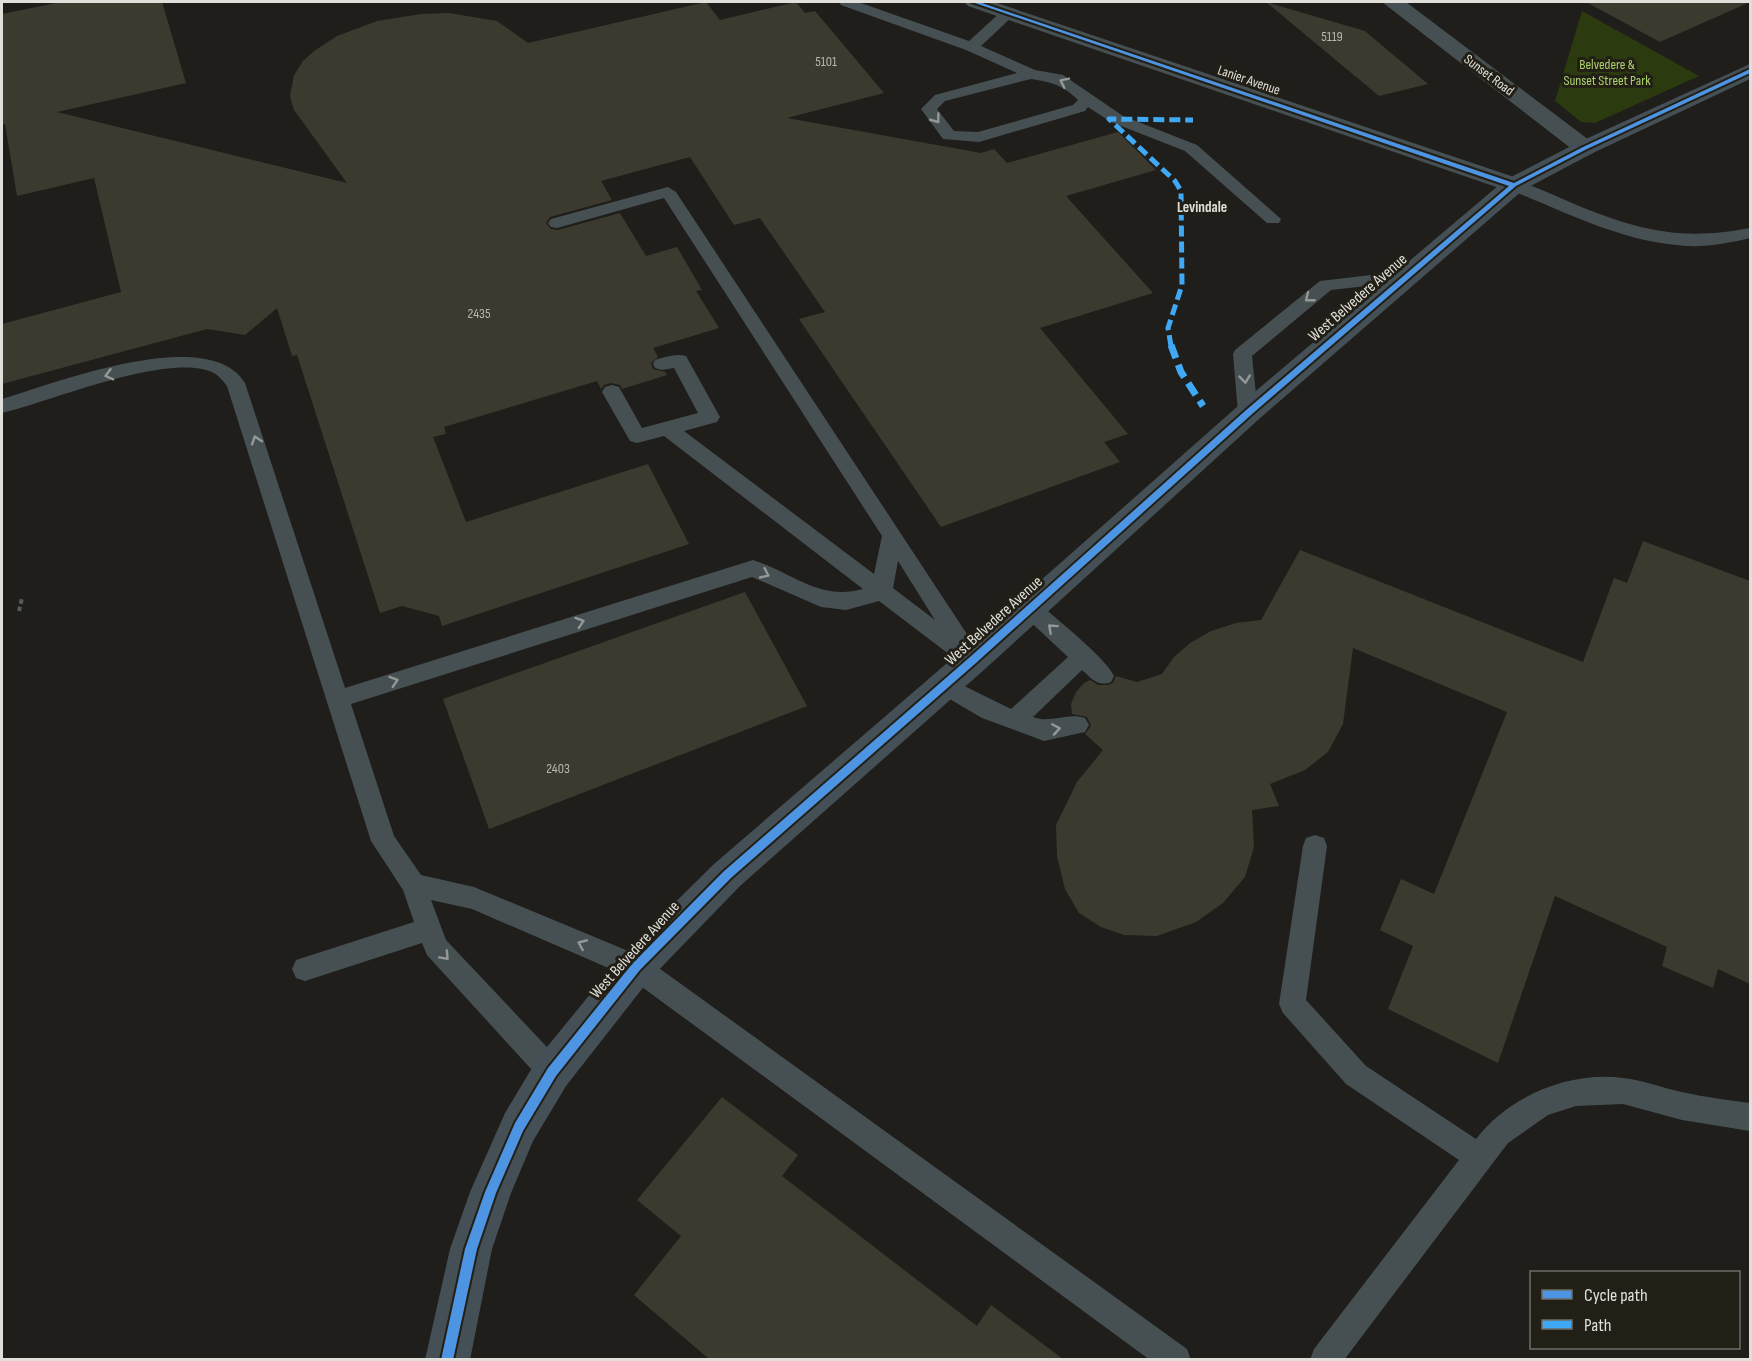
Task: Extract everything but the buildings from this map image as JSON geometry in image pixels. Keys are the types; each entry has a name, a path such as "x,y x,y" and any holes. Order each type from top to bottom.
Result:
{"main road":[{"name":"West Belvedere Avenue","path":"447,1359 471,1249 491,1192 519,1127 552,1072 636,967 727,875 1031,609 1248,413 1514,184 1585,148 1750,71"}],"street":[{"name":"Lanier Avenue","path":"975,2 1514,184"},
{"name":"Sunset Road","path":"1393,2 1585,148"}],"lane":[{"path":"846,2 971,47 1031,74"},
{"path":"971,47 1008,13"},
{"path":"971,47 975,76"},
{"path":"1086,99 1079,108 979,137 949,136 929,109 940,98 975,76 1031,74 1058,78 1117,119 1191,148 1273,219"},
{"path":"1514,184 1633,232 1661,240 1686,242 1727,240 1750,233"},
{"path":"557,223 668,192 973,660"},
{"path":"1248,413 1242,354 1265,334 1326,285 1405,277"},
{"path":"612,392 637,436 710,417 679,360 662,364"},
{"path":"2,406 161,363 194,362 219,368 236,383 383,841 413,885 436,947 552,1072"},
{"path":"667,428 973,660"},
{"path":"881,592 892,536"},
{"path":"338,699 753,568 821,599 846,602 881,592"},
{"path":"1031,609 1103,676"},
{"path":"1015,720 1083,656"},
{"path":"945,685 990,711 1044,731 1077,725"},
{"path":"1315,846 1292,1004 1356,1076 1479,1157"},
{"path":"413,885 474,898 636,967 1176,1359"},
{"path":"305,969 429,929"},
{"path":"1324,1359 1498,1133 1540,1104 1576,1092 1623,1091 1682,1106 1750,1117"}],"path":[{"path":"19,611 22,598"}],"green space":[{"name":"Belvedere & Sunset Street Park","path":"1582,11 1699,76 1595,123 1581,122 1555,101"}],"marked path":[{"path":"1193,120 1109,119 1175,181 1181,191 1182,285 1168,328 1171,347 1181,372 1203,406"}],"cycle path":[{"path":"975,2 1514,185"},
{"path":"447,1360 471,1249 491,1192 519,1127 552,1072 636,967 727,875 973,660 1248,413 1514,185 1585,148 1750,71"}],"district":[{"name":"Levindale","path":"1202,207"}]}
